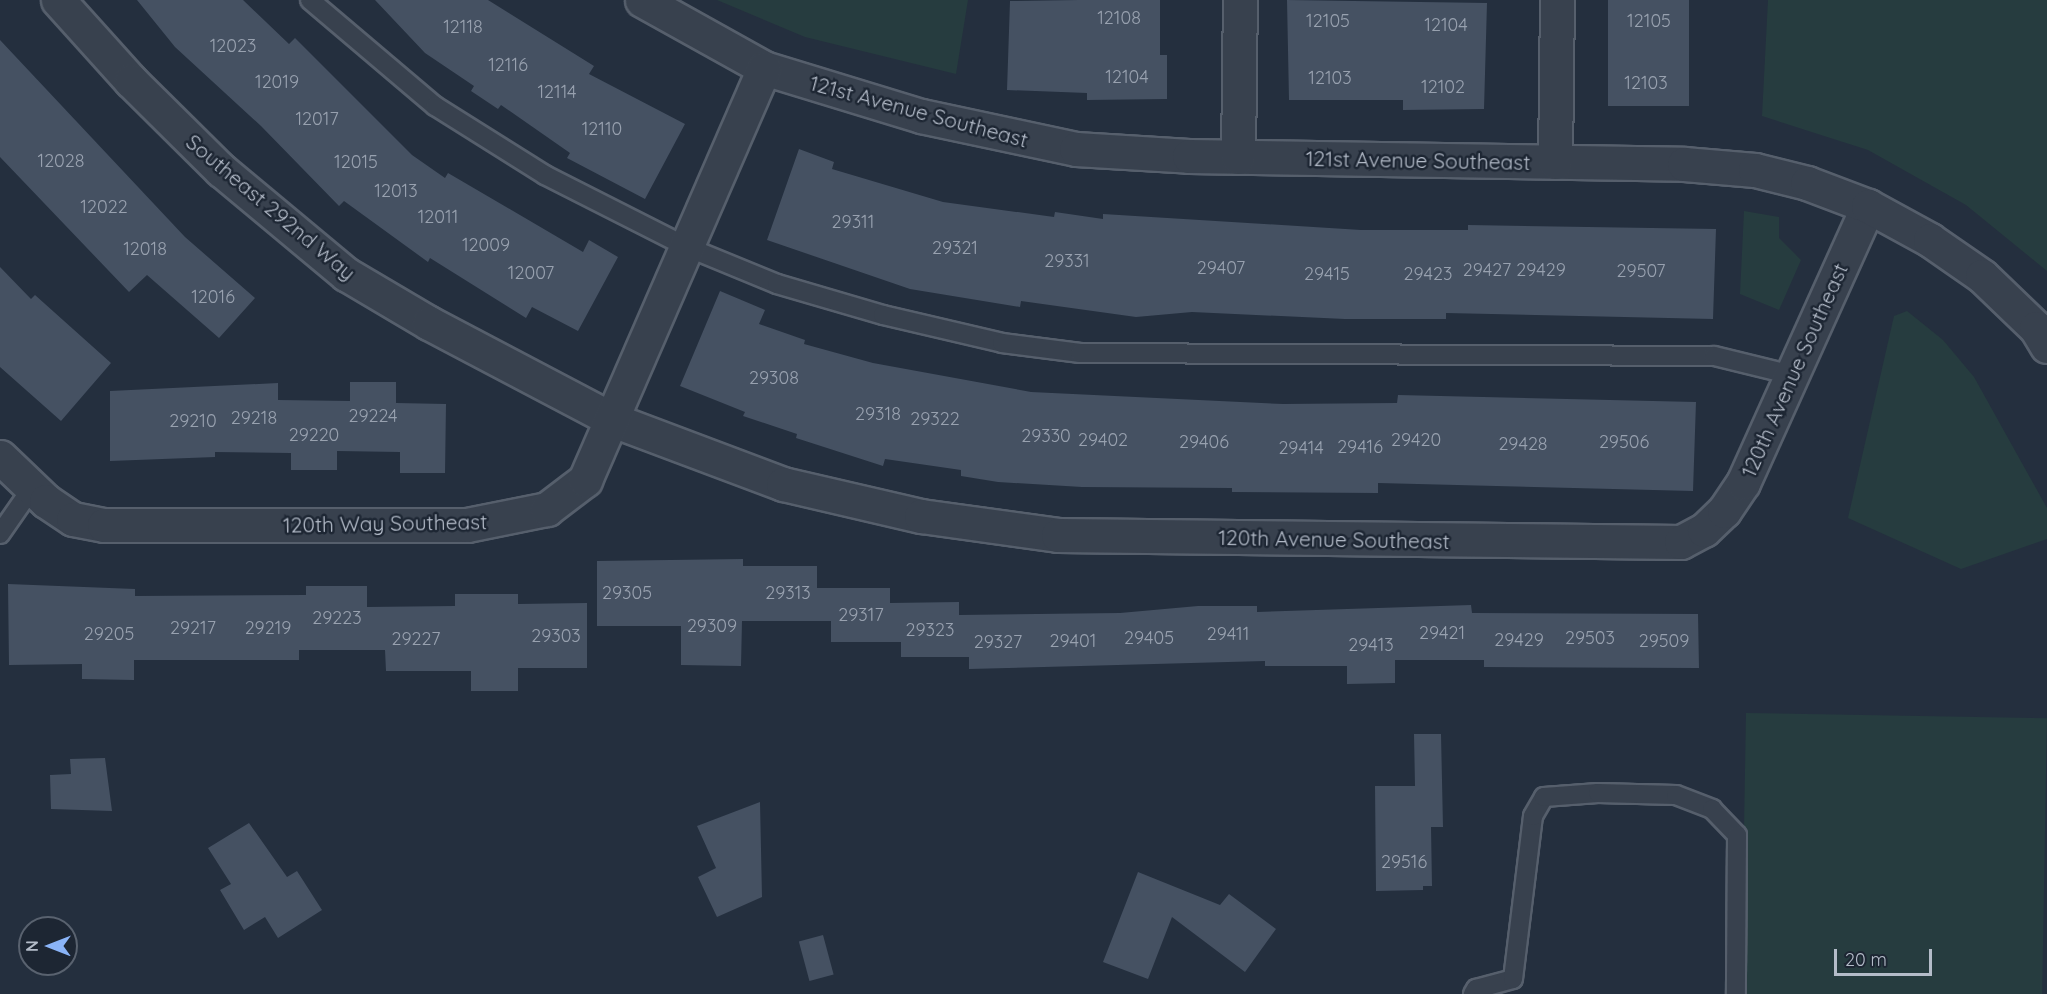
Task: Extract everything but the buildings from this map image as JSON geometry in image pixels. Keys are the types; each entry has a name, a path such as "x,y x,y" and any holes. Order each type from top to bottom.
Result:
{"street":[{"name":"Southeast 292nd Way","path":"58,0 131,81 221,170 346,274 613,420"},
{"name":"121st Avenue Southeast","path":"642,0 764,68 1008,137 1076,149 1238,157 1555,162 1755,170 1807,183 1868,206 1930,240 1982,276 2043,331"},
{"path":"1238,157 1240,0"},
{"path":"1555,162 1557,0"},
{"name":"120th Way Southeast","path":"0,457 32,489 73,519 104,525 467,525 520,516 567,497 585,480 613,420 764,68"},
{"name":"120th Avenue Southeast","path":"613,420 783,484 921,516 1058,535 1654,544 1680,542 1704,530 1724,511 1743,483 1868,206"}],"lane":[{"path":"310,0 435,106 544,175 687,247 777,284 883,315 1002,343 1080,353 1714,356 1792,375"},
{"path":"0,534 32,489"},
{"path":"1473,994 1476,989 1514,979 1533,816 1544,796 1598,793 1676,795 1712,809 1737,835 1736,994"}],"green space":[{"path":"717,0 968,0 956,74 805,37"},
{"path":"1768,0 2047,0 2047,271 1966,205 1868,150 1762,116"},
{"path":"1744,211 1779,217 1779,238 1801,260 1779,310 1740,294"},
{"path":"1907,311 1943,340 1974,377 2047,508 2047,539 1961,569 1848,518 1894,316"},
{"path":"1746,713 2047,718 2042,994 1741,994"}]}
